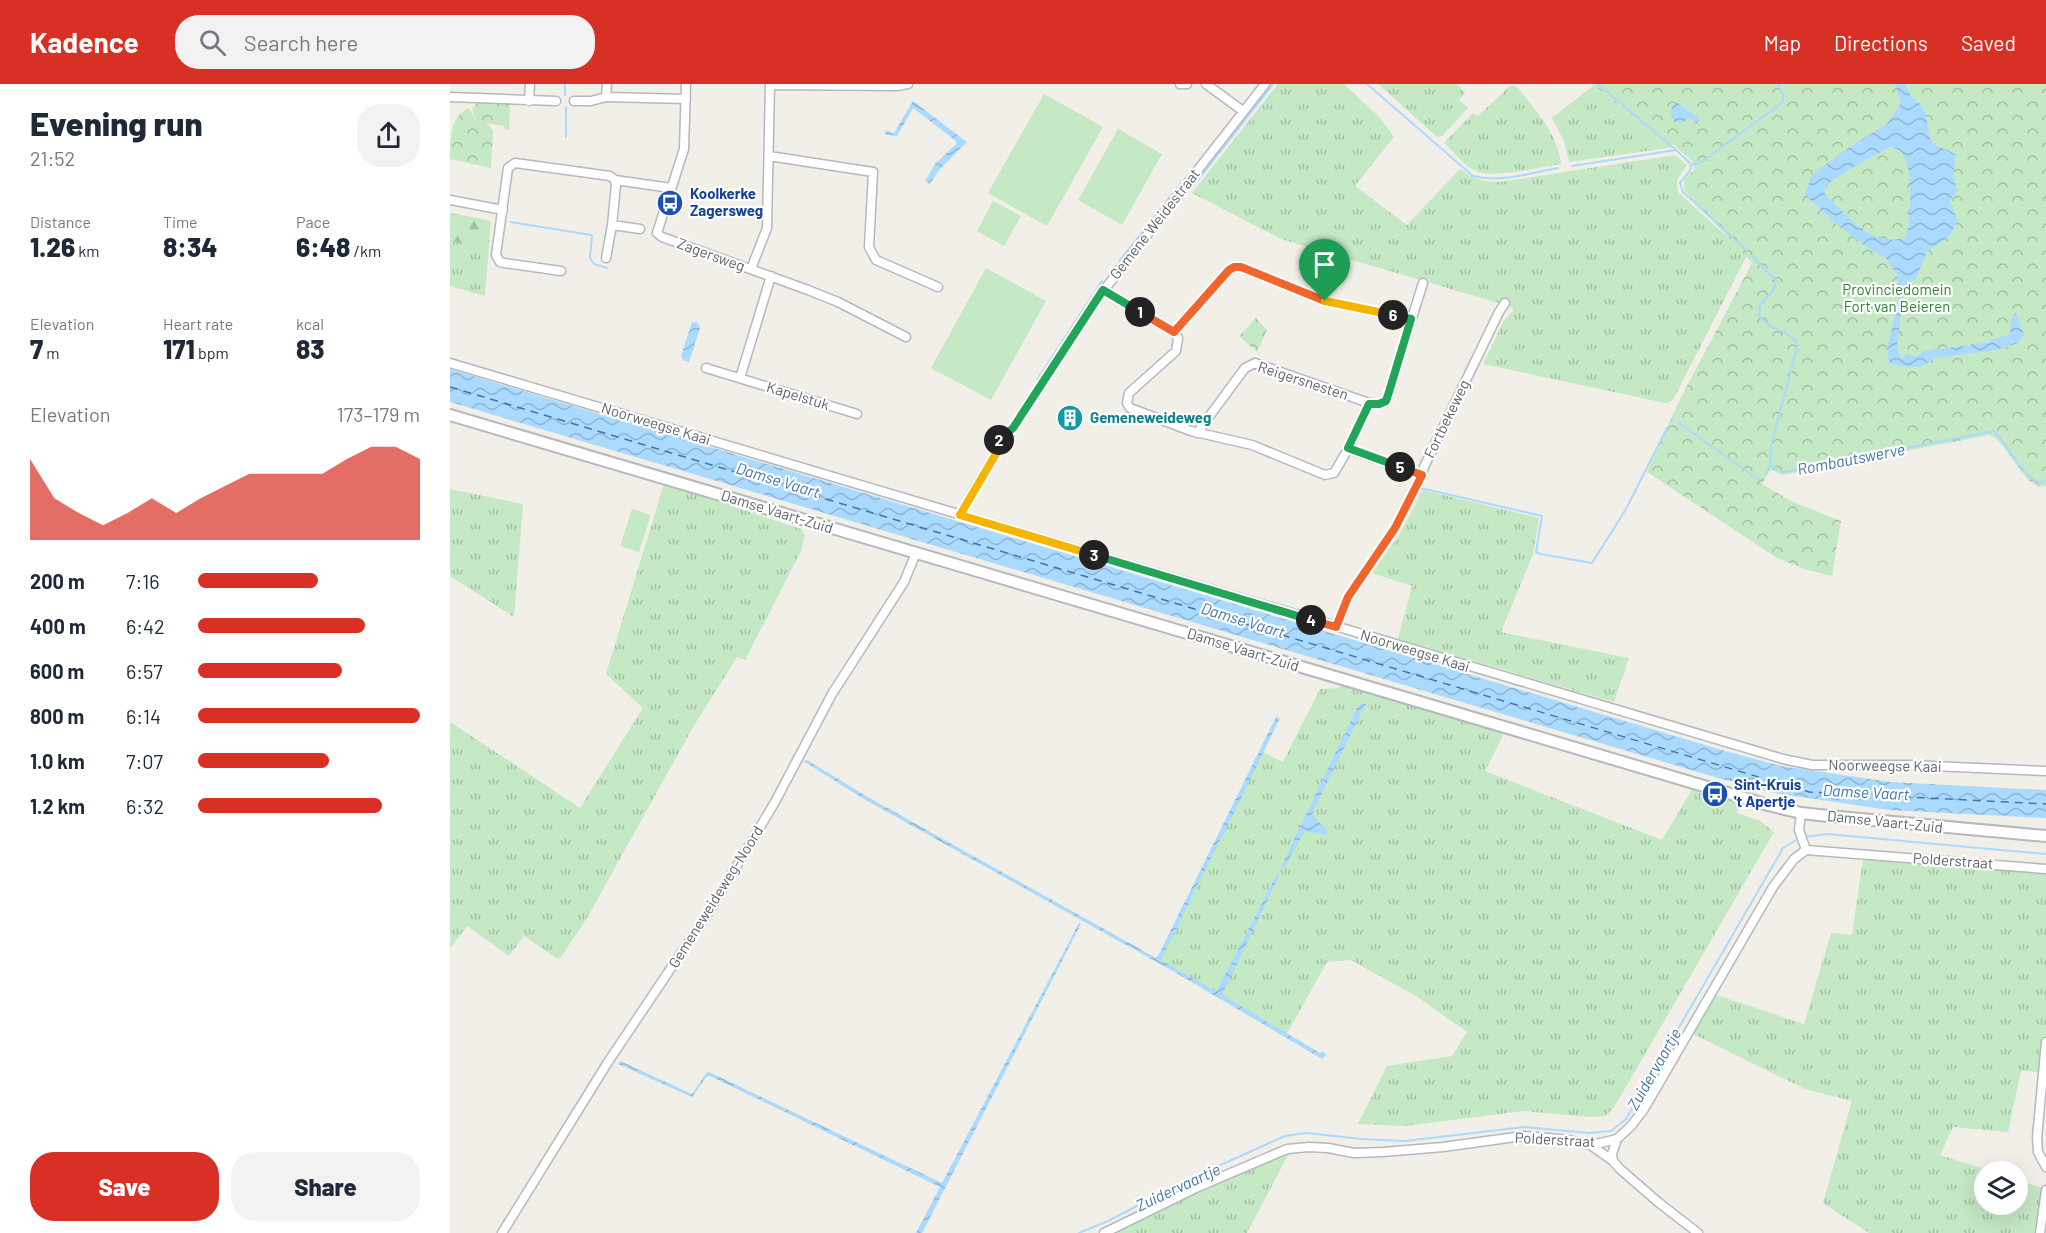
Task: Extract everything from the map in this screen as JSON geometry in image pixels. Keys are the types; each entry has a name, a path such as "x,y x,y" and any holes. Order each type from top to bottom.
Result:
{"street":[{"path":"529,101 530,84"},
{"path":"606,97 607,84"},
{"name":"Zagersweg","path":"686,84 684,149 657,233 662,237 838,302 906,336"},
{"path":"751,269 767,228 770,85 897,86 908,84"},
{"path":"1180,84 1187,84"},
{"path":"1206,84 1243,111"},
{"name":"Gemene Weidestraat","path":"960,515 997,452 998,441 1013,428 1103,290 1264,84"},
{"path":"450,97 556,101"},
{"path":"574,101 591,101 606,97 686,99"},
{"path":"769,156 873,172 869,247 876,260 938,287"},
{"path":"561,271 504,263 497,259 508,168 515,163 610,176 615,180 671,188"},
{"path":"606,258 612,225 615,180"},
{"path":"450,200 503,210"},
{"path":"612,225 640,228"},
{"path":"1174,332 1234,267 1241,267 1325,301 1411,319"},
{"path":"740,378 771,276"},
{"path":"1103,290 1174,332 1178,338 1176,351 1129,393 1127,403 1130,408 1197,433 1252,445 1325,475 1334,473 1369,404 1386,401 1423,283"},
{"name":"Fortbekeweg","path":"1336,627 1348,597 1395,528 1505,303"},
{"name":"Noorweegse Kaai","path":"450,363 1782,759 1812,765 1910,765 2046,771"},
{"name":"Reigersnesten","path":"1197,433 1245,368 1255,363 1369,404"},
{"name":"Kapelstuk","path":"706,368 857,414"},
{"name":"Damse Vaart-Zuid","path":"450,415 1695,784 1801,813 2046,836"},
{"path":"1348,448 1422,475"},
{"name":"Gemeneweideweg-Noord","path":"502,1233 608,1062 712,907 775,802 832,694 904,582 916,553"},
{"path":"1801,813 1799,832 1805,848"},
{"name":"Polderstraat","path":"1104,1233 1198,1187 1287,1149 1309,1147 1354,1153 1391,1152 1523,1136 1589,1144 1617,1139 1644,1109 1773,887 1805,848 2046,869"},
{"path":"2046,1042 2037,1138 2038,1152 2046,1167"},
{"path":"1613,1161 1613,1148 1617,1139"},
{"path":"1589,1144 1613,1161 1650,1196 1698,1233"},
{"path":"2040,1233 2046,1190"}],"green space":[{"path":"1278,84 1344,84 1381,119 1394,137 1355,186 1407,225 1460,169 1479,179 1500,182 1675,155 1687,165 1677,180 1678,192 1747,255 1674,398 1665,403 1483,364 1504,320 1513,311 1512,307 1281,239 1192,193"},
{"path":"1378,84 1457,84 1465,93 1459,100 1468,108 1442,136 1437,137"},
{"name":"Provinciedomein Fort van Beieren","path":"1593,84 2046,84 2046,486 2039,487 2029,481 1997,439 1989,435 1782,475 1771,469 1762,484 1791,501 1841,521 1832,576 1804,569 1777,558 1647,472 1680,399 1752,263 1685,191 1685,181 1695,169 1693,162 1673,144 1668,148"},
{"path":"1511,85 1517,87 1545,122 1559,152 1561,164 1518,172 1485,173 1467,166 1444,143 1473,113 1478,116"},
{"path":"1594,85 1668,148 1569,162 1564,141 1552,118"},
{"path":"1044,94 1103,127 1047,226 988,193"},
{"path":"478,102 510,104 509,130 504,126 486,123 493,130 491,168 450,159 451,136 455,122 469,108 477,122 472,109"},
{"path":"1118,129 1162,154 1122,225 1078,200"},
{"path":"993,201 1021,216 1004,246 977,231"},
{"path":"450,213 491,221 485,296 450,286"},
{"path":"450,213 482,219 479,248 450,240"},
{"path":"986,268 1046,301 991,400 931,368"},
{"path":"1256,318 1267,330 1257,352 1239,336"},
{"path":"664,484 801,529 805,535 801,551 745,660 737,657 692,729 587,918 561,957 558,959 524,936 509,956 467,926 450,949 450,722 580,808 643,708 606,674"},
{"path":"450,489 523,504 514,617 450,576"},
{"path":"1423,490 1539,518 1533,554 1501,632 1629,658 1614,702 1398,639 1412,586 1372,573 1399,535"},
{"path":"632,509 651,515 639,552 620,546"},
{"path":"1346,683 1505,731 1485,771 1662,840 1694,786 1741,800 1737,813 1760,821 1774,832 1613,1109 1605,1116 1589,1117 1523,1111 1405,1126 1358,1124 1387,1066 1452,1056 1467,1032 1416,996 1351,960 1327,962 1285,1037 1159,960 1261,751 1283,762 1320,689 1338,688"},
{"path":"1863,859 2046,869 2046,1072 2021,1071 2008,1132 1953,1127 1940,1155 1974,1166 1974,1215 2028,1215 2028,1183 2044,1189 2037,1233 1869,1233 1823,1203 1852,1101 1805,1089 1691,1033 1713,994 1804,1024 1831,933 1852,935"},
{"path":"1289,1153 1247,1233 1112,1233 1192,1192"}],"water":[{"path":"1895,84 1906,84 1911,96 1922,107 1929,136 1934,144 1956,155 1953,177 1958,191 1949,201 1958,220 1950,235 1928,250 1916,278 1904,288 1897,347 1901,359 1907,354 1917,356 1925,351 1984,343 2010,334 2012,316 2016,313 2024,335 2018,343 1996,350 1935,358 1923,366 1910,367 1891,364 1888,360 1888,344 1899,299 1898,276 1885,257 1871,250 1832,221 1805,194 1812,175 1848,148 1887,124 1901,103","holes":["1891,147 1899,150 1904,156 1910,178 1906,237 1894,240 1882,239 1861,228 1825,194 1824,190 1844,173"]},
{"path":"913,101 967,142 939,170 930,184 925,181 935,164 956,144 956,141 913,108 897,136 885,134 886,130 894,133"},
{"path":"1678,103 1697,117 1699,120 1696,124 1690,118 1680,123 1675,122 1671,110"},
{"path":"692,322 698,323 700,328 689,362 683,360 681,356"},
{"name":"Damse Vaart","path":"450,369 1781,766 1891,782 2046,790 2046,818 1889,810 1775,793 1718,778 450,402"},
{"path":"1362,703 1366,704 1312,814 1328,832 1326,835 1305,831 1285,866 1281,867 1357,708"},
{"path":"1276,717 1280,718 1226,832 1161,960 1215,991 1217,990 1277,874 1280,874 1223,993 1224,996 1320,1053 1323,1051 1326,1055 1322,1059 1178,974 864,799 803,761 807,760 866,796 1156,958"},
{"path":"1079,923 1081,924 922,1233 916,1233 940,1187 710,1076 707,1076 692,1097 618,1064 620,1061 692,1094 709,1072 942,1183"}],"waterway":[{"path":"565,84 565,95"},
{"name":"Rombautswerve","path":"1191,189 1273,84"},
{"name":"Rombautswerve","path":"1367,84 1473,176 1505,178 1558,168"},
{"path":"1598,84 1676,150"},
{"path":"1691,165 1700,163 1783,102 1783,95 1778,84"},
{"path":"566,107 566,137"},
{"name":"Rombautswerve","path":"1572,166 1676,150 1691,164 1690,171 1680,183 1683,192 1747,251"},
{"name":"Rombautswerve","path":"1136,240 1181,183"},
{"path":"511,222 591,235 590,258 594,264 607,268"},
{"name":"Rombautswerve","path":"1120,260 1133,244"},
{"name":"Rombautswerve","path":"1753,257 1776,281 1773,291 1760,305 1759,315 1767,324 1790,336 1798,344 1771,446 1770,465 1784,472 1994,431 2026,473 2040,483 2046,480"},
{"name":"Rombautswerve","path":"1109,273 1115,266"},
{"name":"Rombautswerve","path":"1037,380 1102,281"},
{"path":"1679,423 1759,480 1760,478"},
{"path":"1420,488 1542,516 1536,552 1592,563 1626,509 1667,428"},
{"name":"Rombautswerve","path":"968,490 991,453"},
{"path":"1766,473 1770,465"},
{"name":"Zuidervaartje","path":"1804,837 1827,834 2046,854"},
{"name":"Zuidervaartje","path":"1079,1233 1108,1221 1187,1180 1285,1136 1306,1133 1405,1141 1524,1127 1589,1133 1611,1131 1626,1119 1783,848 1798,839"}],"ferry route":[{"path":"450,387 1809,792 2046,804"}],"place":[{"name":"Koolkerke Zagersweg","path":"670,203"},
{"name":"Gemeneweideweg","path":"1070,418"},
{"name":"Sint-Kruis 't Apertje","path":"1715,794"}],"route":[{"path":"1234,267 1241,267 1325,301 1411,319 1386,401 1369,404 1348,448 1422,475 1395,528 1348,597 1342,617 1336,627 960,515 997,452 998,441 1013,428 1103,290 1174,332 1234,267"}]}
